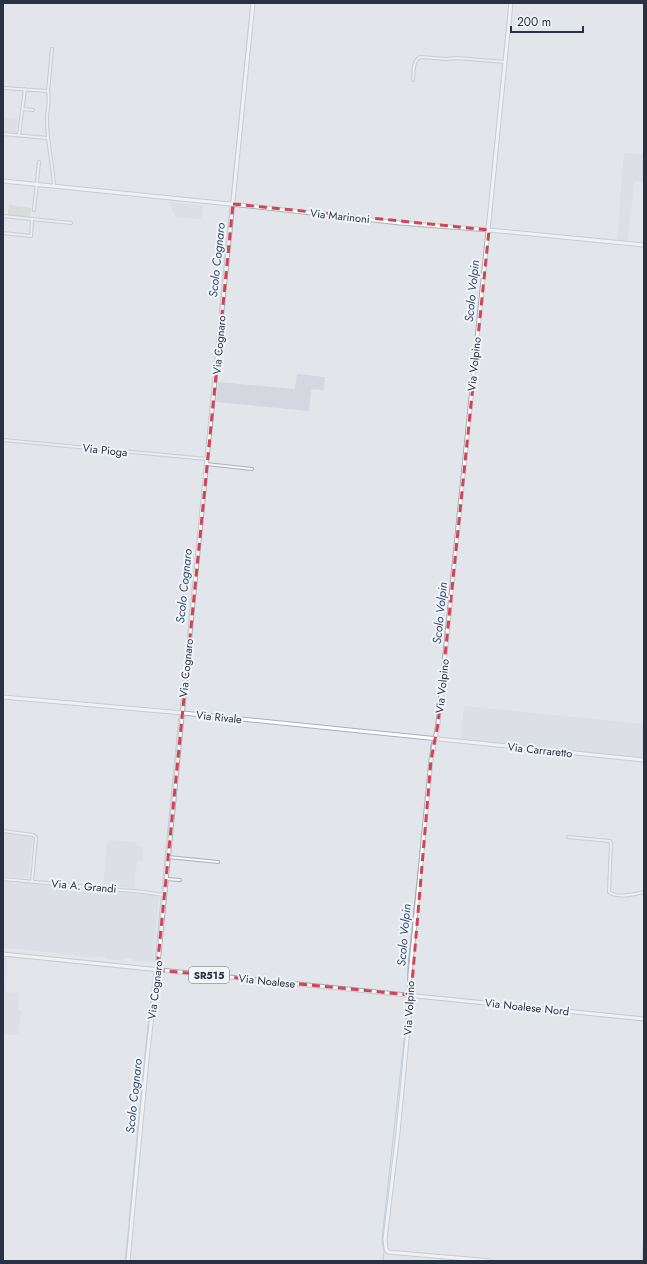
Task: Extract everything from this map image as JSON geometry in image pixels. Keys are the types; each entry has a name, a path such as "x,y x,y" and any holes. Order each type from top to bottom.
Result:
{"street":[{"name":"Via Cognaro","path":"128,1261 253,3"},
{"name":"Via Volpino","path":"491,1261 388,1252 386,1250 386,1229 398,1132 411,995 411,963 431,760 438,724 476,344 489,230 504,62 512,3"},
{"path":"52,49 48,91 47,138 54,187"},
{"path":"413,80 415,61 421,57 504,62"},
{"path":"3,88 48,91"},
{"path":"19,135 25,90"},
{"path":"22,109 33,110"},
{"path":"3,134 47,138"},
{"path":"34,210 39,162"},
{"name":"Via Marinoni","path":"3,181 233,204 392,222 644,245"},
{"path":"3,216 70,223"},
{"path":"3,233 31,236 32,219"},
{"name":"Via Pioga","path":"3,440 207,460"},
{"path":"206,464 252,469"},
{"name":"Via Rivale","path":"3,697 434,739"},
{"name":"Via Carraretto","path":"434,739 644,760"},
{"path":"3,831 33,835 36,838 32,882"},
{"path":"568,837 610,841 609,892 612,894 621,895 644,892"},
{"path":"168,857 218,862"},
{"name":"Via A. Grandi","path":"3,879 164,895"},
{"path":"166,879 180,880"},
{"name":"Via Noalese","path":"3,954 411,995"},
{"name":"Via Noalese Nord","path":"411,995 644,1019"}],"highlighted area":[{"path":"233,204 489,230 438,724 431,760 411,995 157,970"}],"shaded area":[{"path":"3,118 18,119 16,134 3,133"},
{"path":"624,153 644,155 644,182 634,181 628,241 617,240"},
{"path":"171,202 203,206 201,219 176,217 172,209"},
{"path":"297,374 325,377 324,390 311,389 309,411 216,402 218,382 295,389"},
{"path":"464,706 644,724 644,758 461,741"},
{"path":"3,833 33,836 28,878 3,876"},
{"path":"109,840 136,842 136,846 143,847 142,861 137,861 134,888 103,885 107,843 109,843"},
{"path":"3,881 152,895 159,897 154,962 132,961 132,959 126,958 122,960 105,959 105,957 97,956 96,958 3,948"},
{"path":"3,957 7,957 6,992 18,993 18,1010 21,1011 18,1035 3,1034"}],"green space":[{"path":"9,205 31,208 30,217 8,215"}],"waterway":[{"name":"Scolo Cognaro","path":"231,200 251,3"},
{"name":"Scolo Volpin","path":"487,226 509,3"},
{"name":"Scolo Cognaro","path":"205,458 230,207"},
{"name":"Scolo Volpin","path":"436,724 481,284"},
{"name":"Scolo Cognaro","path":"180,712 205,462"},
{"name":"Scolo Cognaro","path":"162,890 179,716"},
{"name":"Scolo Volpin","path":"430,760 431,745 434,735"},
{"name":"Scolo Volpin","path":"408,990 408,966 427,787"},
{"name":"Scolo Cognaro","path":"155,962 161,898"},
{"name":"Scolo Cognaro","path":"129,1222 154,972"},
{"name":"Scolo Volpin","path":"383,1261 384,1252 382,1239 408,1005"},
{"name":"Scolo Cognaro","path":"125,1261 129,1225"},
{"path":"642,1261 644,1236"}]}
